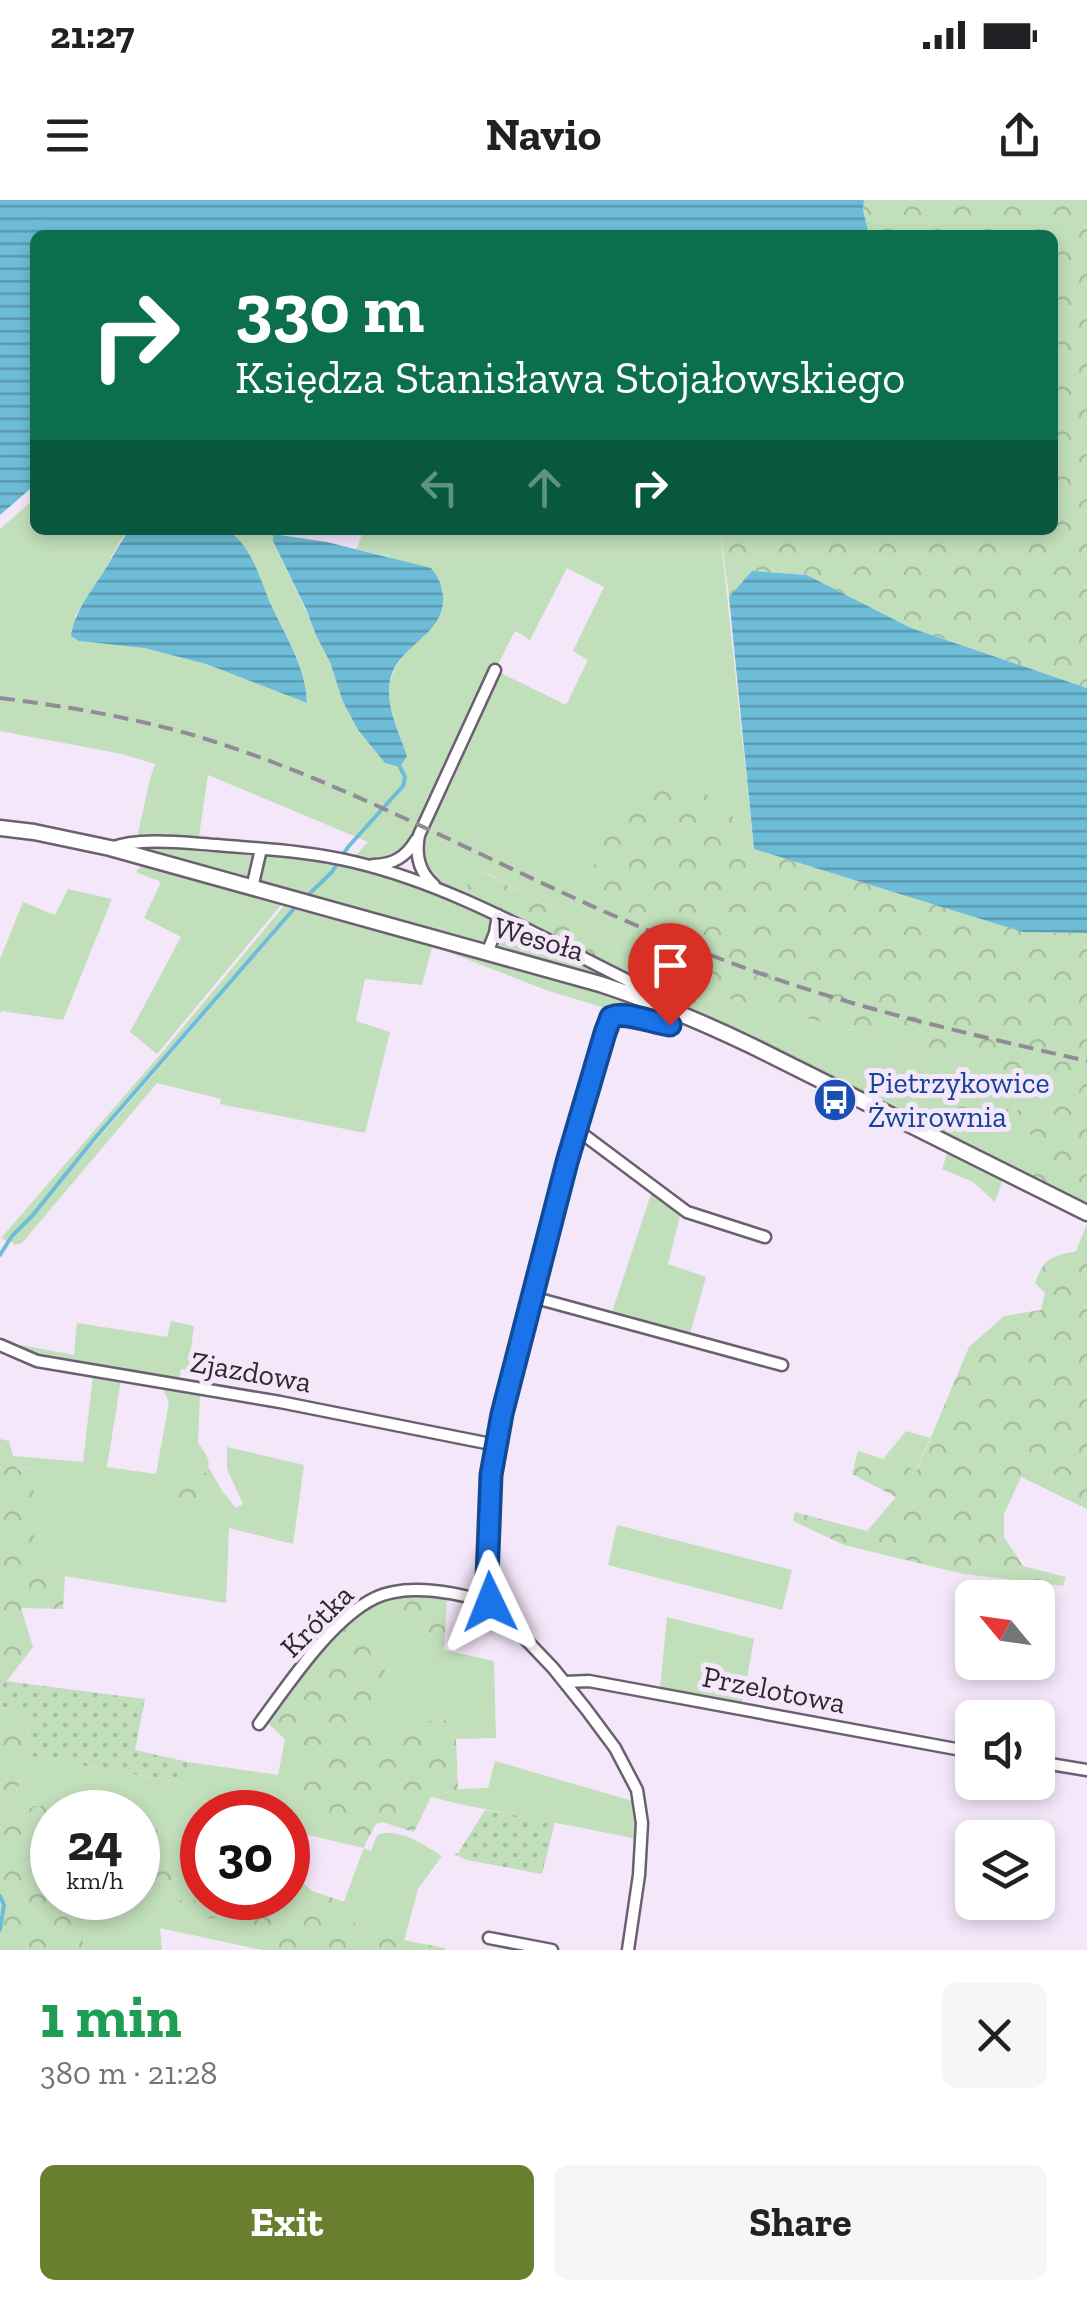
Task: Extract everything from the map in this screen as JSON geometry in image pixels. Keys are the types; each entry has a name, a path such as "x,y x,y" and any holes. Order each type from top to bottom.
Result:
{"main road":[{"name":"Wesoła","path":"0,828 110,848 644,999 752,1046 1087,1214"}],"street":[{"path":"364,865 396,862 410,850 494,670"},
{"path":"419,835 419,864 424,877 438,889"},
{"path":"110,848 136,842 261,849 352,861 438,889 498,914 627,980 640,990 644,999"},
{"path":"252,888 261,849"},
{"path":"487,953 498,914"},
{"path":"628,1950 642,1823 637,1790 615,1748 565,1682 490,1602 489,1512 502,1414 576,1130 611,1017 620,1014 670,1025 678,1012"},
{"path":"576,1130 688,1212 765,1237"},
{"path":"532,1297 782,1365"},
{"name":"Zjazdowa","path":"0,1345 38,1361 280,1402 496,1445"},
{"name":"Krótka","path":"259,1724 314,1653 350,1614 377,1596 413,1590 490,1602"},
{"name":"Przelotowa","path":"565,1682 589,1681 955,1749"},
{"path":"1055,1765 1087,1770"},
{"path":"489,1938 552,1950"}],"green space":[{"path":"864,200 1087,200 1087,688 911,628 807,575 752,571 729,597 721,535 1058,535 1058,230 868,230"},
{"path":"30,502 30,535 125,535 75,616 79,641 144,648 206,664 307,703 304,678 295,654 251,560 234,535 273,535 330,662 343,702 358,730 385,763 407,756 391,707 390,682 404,655 418,639 390,557 356,549 362,535 721,535 754,849 723,802 722,960 652,960 478,869 640,990 110,848 136,842 155,764 0,731 0,529","holes":["567,568 604,587 573,651 588,660 566,705 501,673 446,795 439,797 515,631 530,640","208,775 368,842 351,861 198,843","416,849 434,888 370,865 410,850"]},
{"path":"653,772 723,802 754,849 1023,932 1087,933 1087,1211 1024,1182 1037,1136 1004,1129 970,1128 952,1111 963,1103 1045,1114 1082,1087 1001,1076 873,1035 713,995 678,1012 460,898 477,869 652,960 718,960 587,903 598,844 627,797"},
{"path":"144,864 281,905 157,1054 130,1032 181,937 144,918 161,882 136,872"},
{"path":"68,889 112,899 63,1020 2,1011 0,1014 0,959 23,902 55,915"},
{"path":"284,906 292,909 32,1214 7,1241 1,1238 159,1056"},
{"path":"296,909 432,947 422,985 365,979 356,1021 390,1032 365,1133 220,1104 221,1099 157,1083 22,1243 15,1245 10,1241"},
{"path":"444,948 590,990 669,1018 666,1022 610,1014 611,1010 546,990"},
{"path":"713,995 873,1035 1001,1076 1083,1087 1045,1114 1010,1111 976,1131 1000,1128 1038,1136 1024,1182 678,1012"},
{"path":"948,1151 1003,1179 995,1202 973,1182 942,1169"},
{"path":"652,1191 681,1212 668,1264 706,1277 689,1337 611,1315"},
{"path":"1087,1224 1087,1509 1021,1477 1004,1514 1004,1537 1023,1566 1066,1577 1063,1586 1055,1585 1055,1580 963,1574 844,1545 793,1521 795,1512 867,1531 896,1497 852,1474 858,1451 917,1470 969,1347 1004,1316 1041,1310 1045,1293 1035,1283 1042,1268 1054,1257 1076,1251"},
{"path":"171,1321 194,1326 188,1370 181,1369 179,1382 38,1359 19,1350 21,1345 74,1355 77,1323 167,1337"},
{"path":"93,1375 121,1380 107,1467 156,1474 169,1402 162,1387 200,1396 198,1443 208,1460 214,1508 223,1492 236,1508 243,1504 227,1469 227,1447 304,1465 293,1544 229,1528 226,1603 65,1576 34,1565 33,1467 17,1470 13,1456 83,1462"},
{"path":"906,1431 930,1438 916,1471 883,1459"},
{"path":"0,1439 9,1441 17,1470 34,1467 34,1565 65,1576 63,1609 21,1608 33,1647 0,1690"},
{"path":"209,1468 223,1492 214,1508 164,1496 172,1474 207,1473"},
{"path":"617,1525 792,1570 782,1610 608,1565"},
{"path":"412,1593 447,1597 444,1650 408,1612 379,1622 373,1652 385,1670 376,1723 451,1720 456,1739 458,1789 431,1797 414,1832 382,1822 376,1824 366,1842 310,1820 310,1790 301,1790 307,1759 265,1721 333,1634 380,1599"},
{"path":"408,1612 444,1650 494,1661 496,1738 456,1739 451,1720 375,1724 385,1670 373,1652 379,1621"},
{"path":"667,1617 754,1639 742,1705 660,1689"},
{"path":"5,1681 145,1699 135,1750 188,1762 185,1783 32,1757 25,1715 0,1707 0,1690"},
{"path":"0,1707 25,1715 32,1757 13,1799 0,1793"},
{"path":"285,1739 307,1759 301,1790 180,1790 180,1840 160,1831 160,1790 30,1790 30,1808 0,1823 0,1793 13,1799 32,1757 184,1783 188,1762 278,1775"},
{"path":"495,1761 636,1802 636,1839 431,1797 458,1789 488,1788"},
{"path":"30,1808 30,1920 85,1920 83,1950 0,1950 0,1823"},
{"path":"485,1810 555,1822 542,1874 454,1854"},
{"path":"310,1819 366,1842 364,1848 310,1835"},
{"path":"160,1831 180,1840 177,1890 160,1891"},
{"path":"393,1833 411,1838 442,1856 418,1889 404,1941 357,1931 351,1904 344,1901 364,1848 371,1851 377,1835"},
{"path":"180,1887 180,1920 183,1920 177,1922 233,1920 265,1935 272,1950 160,1928 162,1950 83,1950 85,1920 160,1920 160,1891"},
{"path":"310,1889 351,1904 357,1931 445,1950 272,1950 265,1935 233,1920 277,1920 285,1924 289,1920 310,1920"}],"water":[{"path":"0,200 864,200 868,230 30,230 30,489 0,515"},
{"path":"126,535 236,537 254,564 294,653 307,703 206,664 144,648 79,641 71,636 76,617"},
{"path":"273,535 280,535 327,542 431,568 438,578 443,596 437,621 402,657 390,680 391,709 407,756 400,767 385,763 358,730"},
{"path":"752,571 807,575 911,628 1087,688 1087,933 1023,932 754,849 729,597"}],"waterway":[{"path":"305,898 332,872 348,847 403,786 405,777 400,767"},
{"path":"0,1255 95,1138 298,904"},
{"path":"0,1896 4,1905 0,1930"}],"railway":[{"path":"0,698 145,723 251,754 365,800 589,905 730,962 883,1012 1087,1061"}],"place":[{"name":"Pietrzykowice Żwirownia","path":"835,1100"}],"route":[{"path":"490,1602 487,1578 491,1475 502,1414 567,1162 605,1033 615,1014 670,1025"}]}
